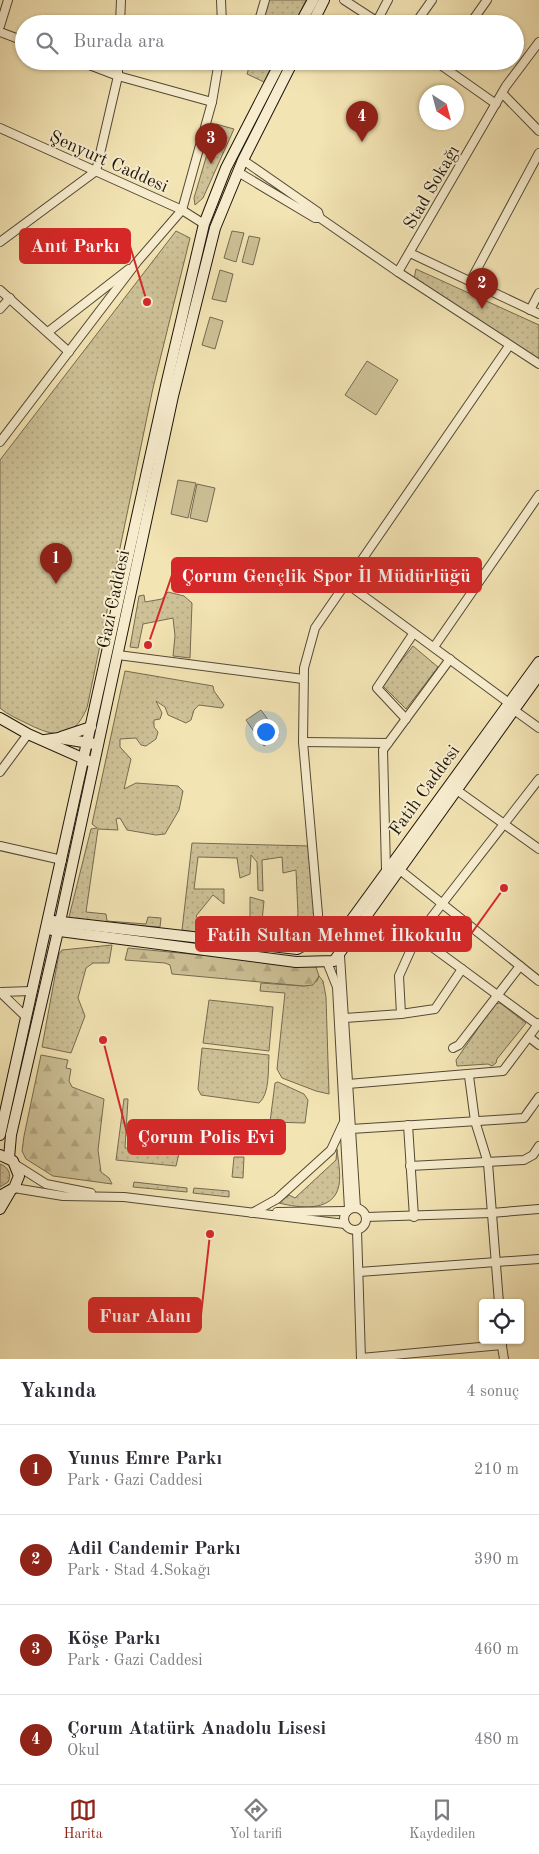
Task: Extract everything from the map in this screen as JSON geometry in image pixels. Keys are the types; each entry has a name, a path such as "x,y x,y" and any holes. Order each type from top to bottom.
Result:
{"street":[{"path":"0,26 8,0"},
{"path":"120,15 121,0"},
{"path":"222,0 222,15"},
{"path":"261,15 265,0"},
{"path":"305,15 313,0"},
{"path":"316,15 324,0"},
{"path":"344,0 368,15"},
{"path":"382,15 388,0"},
{"path":"421,15 432,0"},
{"path":"476,15 487,0"},
{"path":"0,32 15,38"},
{"name":"Stad Sokağı","path":"524,63 539,42"},
{"path":"102,70 212,102"},
{"path":"0,242 96,171 118,70"},
{"path":"0,442 138,262 182,210 212,102 217,70"},
{"name":"Gazi Caddesi","path":"93,744 91,727 167,381 204,224 227,167 276,70"},
{"name":"Gazi Caddesi","path":"0,1135 25,1016 62,860 118,655 173,396 215,228 243,160 288,70"},
{"path":"450,70 496,104"},
{"name":"Stad Sokağı","path":"398,272 502,93 519,70"},
{"path":"502,93 539,131"},
{"name":"Şenyurt Caddesi","path":"0,128 182,210 204,224"},
{"path":"470,282 539,153"},
{"path":"233,155 318,212 320,218"},
{"path":"227,167 315,218 320,218 398,272 539,364"},
{"path":"204,224 215,228"},
{"path":"410,253 539,314"},
{"path":"48,332 138,262"},
{"path":"0,290 69,352"},
{"path":"530,310 539,293"},
{"path":"0,309 10,298"},
{"path":"351,1210 337,987 324,961 315,955 314,948 318,939 303,742 304,668 315,628 509,346"},
{"path":"434,647 539,495"},
{"path":"346,583 413,634 450,659 539,728"},
{"path":"406,719 376,688 413,634"},
{"path":"118,655 303,679"},
{"path":"386,869 383,750 450,659"},
{"name":"Fatih Caddesi","path":"59,926 296,962 334,961 458,791 539,662"},
{"name":"Fatih Caddesi","path":"47,925 297,949 318,939 333,936 347,926 386,869 511,706 539,675"},
{"path":"0,718 28,734 89,761"},
{"path":"44,740 59,738 91,727"},
{"path":"0,772 28,734"},
{"path":"59,738 93,744"},
{"path":"303,742 388,743"},
{"name":"Gazi Caddesi","path":"8,1192 19,1176 8,1159 11,1135 59,926 89,761"},
{"path":"401,1014 399,976 417,936 539,779"},
{"path":"458,791 539,849"},
{"path":"0,846 62,860"},
{"path":"400,870 539,981"},
{"path":"333,936 340,942 341,952 350,1129 351,1210"},
{"path":"348,1084 503,1072 538,1024 417,936"},
{"path":"453,1048 459,1045 520,966"},
{"path":"344,1018 401,1014 435,1009 462,969"},
{"path":"0,992 31,991"},
{"path":"0,992 25,1016"},
{"path":"529,1037 539,1044"},
{"path":"469,1076 475,1121 488,1163 498,1299"},
{"path":"350,1129 524,1118 539,1097"},
{"path":"252,1213 277,1199 331,1150 344,1122"},
{"path":"408,1125 414,1217"},
{"path":"410,1166 524,1160 533,1155 539,1146"},
{"path":"8,1159 46,1184 110,1198"},
{"path":"0,1209 8,1192 110,1198 252,1213 345,1224 353,1230 357,1230 365,1224 366,1217 362,1211 351,1210 252,1213"},
{"path":"366,1217 491,1214 539,1209"},
{"path":"345,1224 344,1214 351,1210"},
{"path":"357,1230 361,1358 493,1344"},
{"path":"359,1272 539,1259"},
{"path":"502,1344 504,1359"}],"green space":[{"path":"268,0 306,0 298,15 264,15"},
{"path":"248,70 270,70 264,82 247,74"},
{"path":"216,124 234,129 203,198 195,205 194,198"},
{"path":"176,231 190,238 153,388 87,708 82,718 70,731 55,734 38,729 0,708 0,460"},
{"path":"232,231 244,233 236,262 224,258"},
{"path":"249,236 260,238 253,265 242,262"},
{"path":"416,269 539,325 539,359 414,279"},
{"path":"220,270 233,274 226,302 212,299"},
{"path":"210,317 223,321 215,349 202,345"},
{"path":"367,361 398,380 376,415 345,395"},
{"path":"178,480 196,483 188,518 171,514"},
{"path":"197,484 215,488 207,522 190,518"},
{"path":"168,592 184,596 192,603 190,658 173,656 175,636 173,618 143,624 138,648 130,647 139,596 144,595 145,602 162,599"},
{"path":"413,646 438,667 406,709 382,685"},
{"path":"125,671 213,686 214,691 224,705 222,708 199,705 194,710 191,720 186,723 168,715 165,707 156,701 162,713 160,719 154,720 154,727 158,732 156,739 146,746 141,745 136,738 120,739 120,747 131,759 124,789 136,783 178,786 183,791 179,810 165,834 156,835 127,830 120,818 116,819 118,830 98,829 86,912 106,914 107,921 146,924 148,917 161,918 160,927 68,921 91,829 97,828 92,824"},
{"path":"261,710 279,735 264,746 246,720"},
{"path":"192,843 310,846 317,928 304,940 295,943 286,944 250,939 250,897 264,901 261,931 286,932 295,927 298,914 296,870 283,873 282,857 262,860 263,891 258,890 257,862 251,855 250,874 240,878 237,858 198,857 194,889 224,889 224,904 213,895 196,916 208,929 239,933 237,939 182,930"},
{"path":"112,945 109,963 93,963 86,968 78,998 85,1016 71,1053 42,1047 59,954 62,950"},
{"path":"128,948 304,965 316,967 319,976 313,985 304,986 172,974 170,965 165,963 125,960"},
{"path":"319,976 323,981 326,997 329,1094 282,1078 277,1069 285,993 260,991 261,983 304,986 317,981"},
{"path":"209,1000 273,1007 269,1051 203,1043"},
{"path":"500,1003 526,1023 492,1066 488,1064 457,1066 456,1060 495,1004"},
{"path":"202,1048 269,1055 267,1088 263,1099 259,1103 201,1095 198,1089"},
{"path":"41,1055 68,1060 66,1068 71,1069 69,1081 72,1087 104,1099 98,1150 101,1172 109,1178 112,1184 53,1176 26,1159 22,1151 24,1136"},
{"path":"278,1082 304,1094 308,1100 305,1123 270,1122 275,1083"},
{"path":"124,1099 128,1099 125,1148 141,1150 142,1143 180,1149 176,1166 116,1160"},
{"path":"337,1149 340,1171 339,1185 336,1194 330,1200 323,1204 305,1207 279,1203 289,1195 295,1198 336,1160"},
{"path":"234,1157 244,1157 243,1178 232,1177"},
{"path":"0,1164 7,1169 10,1176 8,1182 0,1187"},
{"path":"134,1182 187,1188 187,1192 133,1187"},
{"path":"194,1188 229,1191 229,1197 193,1193"}],"place":[{"name":"Çorum Atatürk Anadolu Lisesi","path":"362,142"},
{"name":"Köşe Parkı","path":"211,164"},
{"name":"Anıt Parkı","path":"147,302"},
{"name":"Adil Candemir Parkı","path":"482,309"},
{"name":"Yunus Emre Parkı","path":"56,584"},
{"name":"Çorum Gençlik Spor İl Müdürlüğü","path":"148,645"},
{"name":"Fatih Sultan Mehmet İlkokulu","path":"504,888"},
{"name":"Çorum Polis Evi","path":"103,1040"},
{"name":"Fuar Alanı","path":"210,1234"}]}
